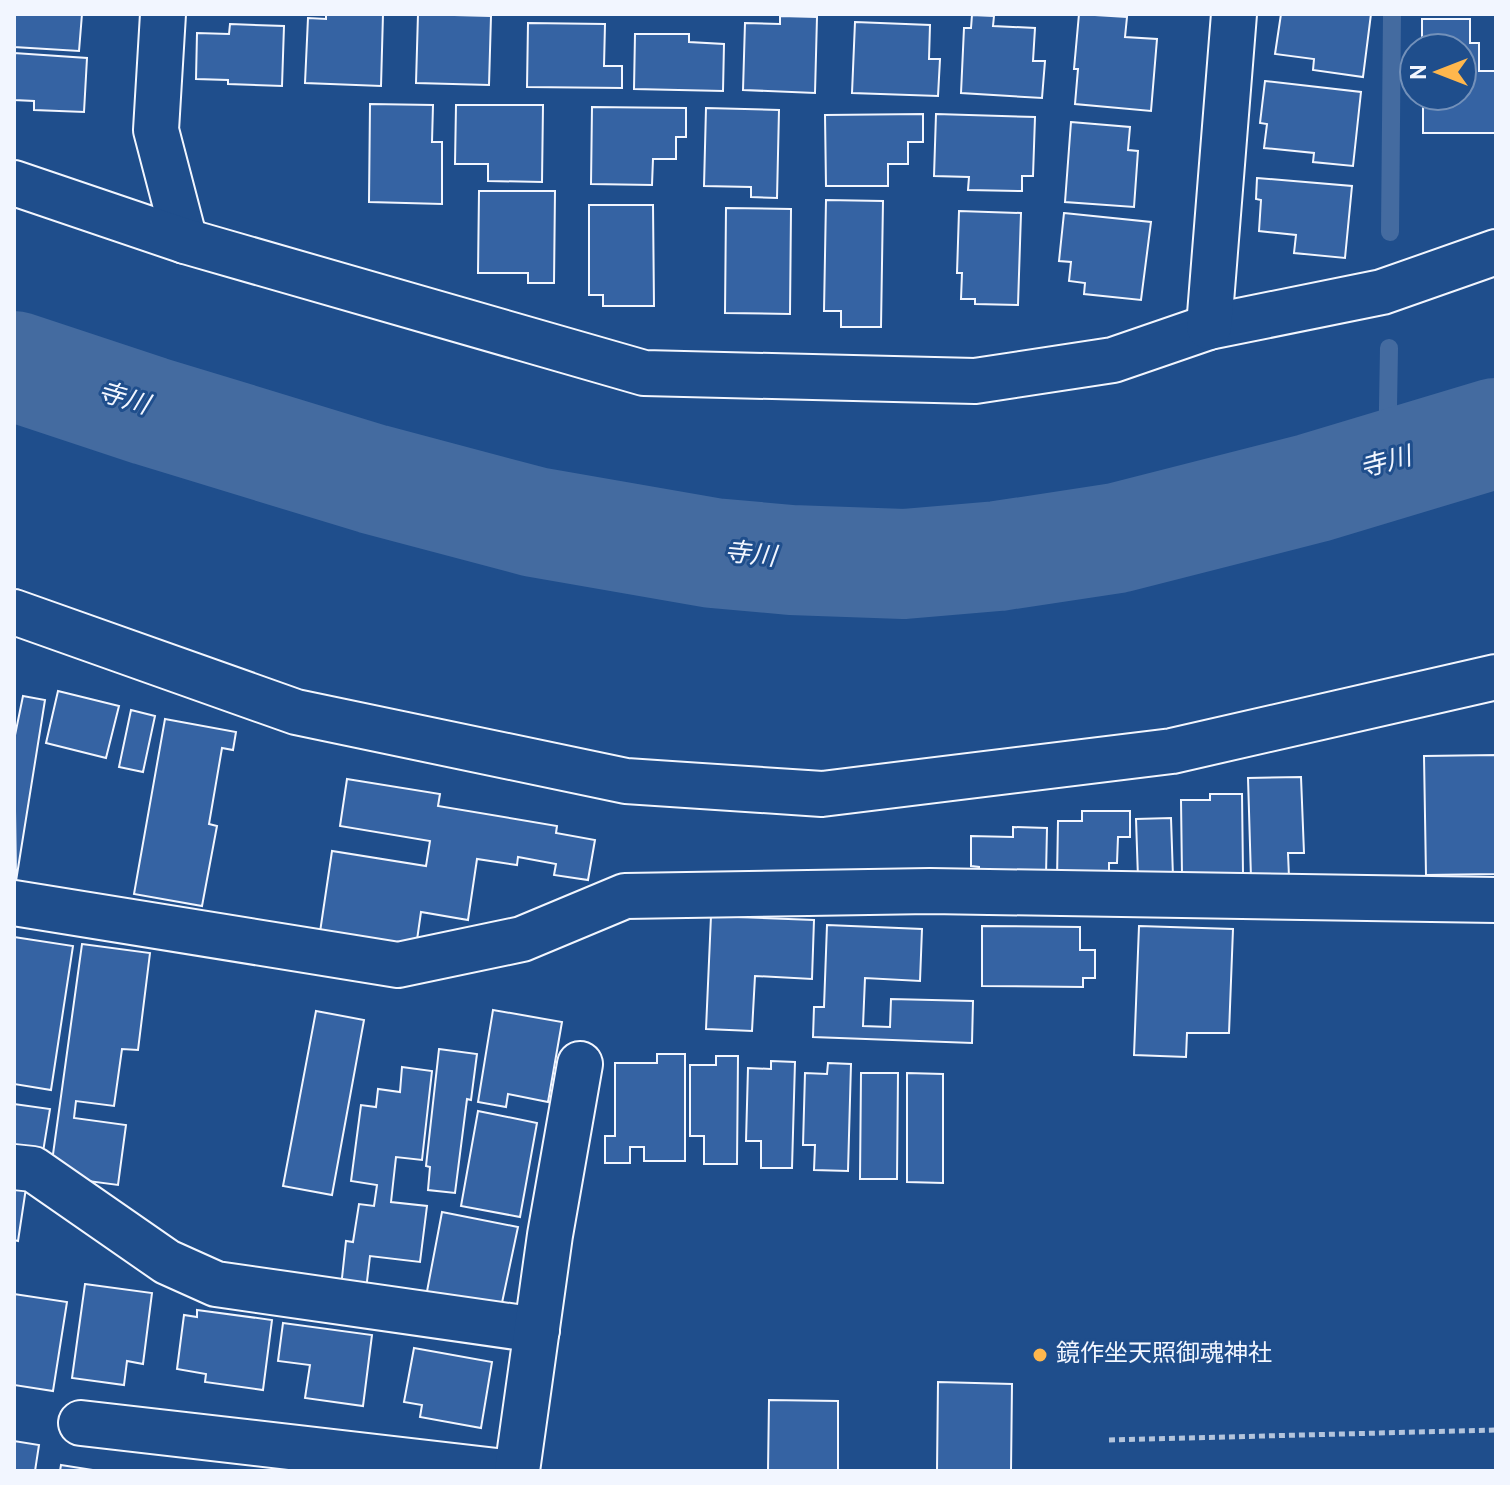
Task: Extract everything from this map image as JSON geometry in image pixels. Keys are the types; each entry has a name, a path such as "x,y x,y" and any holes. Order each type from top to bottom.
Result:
{"street":[{"path":"163,14 156,130 185,241"},
{"path":"1209,327 1234,14"},
{"path":"14,183 185,241 644,373 975,381 1113,360 1209,327 1382,292 1496,252"},
{"path":"14,612 296,712 626,781 822,794 1172,751 1496,677"},
{"path":"14,903 398,965 522,939 625,896 930,891 1496,900"},
{"path":"517,1471 580,1064"},
{"path":"14,1167 33,1169 167,1262 216,1284 537,1330"},
{"path":"81,1423 497,1471"}],"path":[{"path":"1109,1440 1496,1430"}],"building":[{"path":"14,14 82,14 79,51 14,47"},
{"path":"326,14 383,14 381,86 305,83 308,18 326,19"},
{"path":"418,14 491,16 489,85 416,83"},
{"path":"1079,14 1127,17 1125,37 1157,39 1151,111 1075,104 1078,69 1074,69"},
{"path":"1281,14 1371,14 1363,77 1313,70 1314,59 1275,54"},
{"path":"972,15 994,16 993,26 1035,28 1033,61 1045,61 1042,98 961,93 964,28 971,28"},
{"path":"780,16 817,17 815,93 743,90 745,23 780,24"},
{"path":"1422,19 1470,19 1470,32 1422,32"},
{"path":"855,22 930,25 929,59 940,59 938,96 852,93"},
{"path":"528,23 605,24 604,66 622,66 622,88 527,87"},
{"path":"230,24 284,26 282,86 196,79 197,33 229,34"},
{"path":"635,34 689,34 689,42 724,44 723,91 634,89"},
{"path":"1479,43 1479,71 1496,71 1496,133 1423,133 1423,112 1478,112"},
{"path":"14,53 87,58 84,112 34,110 34,101 14,100"},
{"path":"1265,81 1361,92 1353,166 1313,162 1314,153 1264,148 1267,124 1260,123"},
{"path":"370,104 433,105 432,142 442,142 442,204 369,202"},
{"path":"456,105 543,105 542,182 488,181 488,164 455,164"},
{"path":"592,107 686,108 686,137 676,137 676,159 653,159 652,185 591,184"},
{"path":"706,108 779,110 777,198 751,197 751,187 704,186"},
{"path":"923,114 923,142 908,142 908,164 888,164 888,186 826,186 825,115"},
{"path":"936,114 1035,117 1033,176 1022,176 1022,191 968,190 969,177 934,176"},
{"path":"1071,122 1130,127 1128,150 1138,151 1134,207 1065,202"},
{"path":"1257,178 1352,186 1345,258 1294,253 1296,235 1259,231 1261,200 1256,199"},
{"path":"479,191 555,191 554,283 528,283 528,273 478,273"},
{"path":"826,200 883,201 881,327 841,327 841,311 824,311"},
{"path":"589,205 653,205 654,306 603,306 603,295 589,295"},
{"path":"726,208 791,209 790,314 725,313"},
{"path":"959,211 1021,213 1018,305 975,304 975,299 961,299 962,273 957,273"},
{"path":"1064,213 1151,222 1141,300 1084,294 1085,283 1069,281 1071,262 1059,261"},
{"path":"58,691 119,706 106,758 46,743"},
{"path":"23,696 45,700 16,881 14,740"},
{"path":"131,710 155,716 143,772 119,767"},
{"path":"165,719 236,732 233,750 222,748 209,824 217,826 202,906 134,894"},
{"path":"1496,755 1496,874 1426,875 1424,756"},
{"path":"1301,777 1304,853 1288,853 1289,877 1251,878 1248,778"},
{"path":"347,779 440,794 438,806 557,826 556,833 595,840 588,880 554,875 556,864 518,857 517,865 477,859 468,920 421,912 416,947 320,932 332,851 426,866 430,841 340,826"},
{"path":"1210,794 1242,794 1243,874 1182,875 1181,800 1210,800"},
{"path":"1082,811 1130,811 1130,837 1118,837 1117,863 1109,863 1109,880 1057,879 1058,821 1082,821"},
{"path":"1171,818 1173,877 1138,878 1136,819"},
{"path":"1013,827 1047,828 1046,875 979,875 979,867 971,866 971,836 1013,837"},
{"path":"711,916 814,920 812,979 755,976 752,1031 706,1029"},
{"path":"827,925 922,929 920,981 865,978 863,1026 890,1027 891,999 973,1001 972,1043 813,1037 814,1007 824,1007"},
{"path":"982,926 1080,927 1080,950 1095,950 1095,978 1083,978 1083,987 982,986"},
{"path":"1139,926 1233,929 1229,1033 1187,1033 1186,1057 1134,1055"},
{"path":"14,937 73,946 51,1090 14,1084"},
{"path":"82,944 150,953 138,1050 122,1049 114,1106 76,1101 74,1118 126,1125 118,1185 50,1176"},
{"path":"493,1010 562,1022 548,1102 508,1094 506,1107 478,1102"},
{"path":"316,1011 364,1020 332,1195 283,1186"},
{"path":"439,1049 477,1054 471,1100 467,1099 455,1193 428,1190 430,1167 426,1166"},
{"path":"657,1054 685,1054 685,1161 644,1161 644,1147 630,1147 630,1163 605,1163 605,1136 615,1136 615,1063 657,1063"},
{"path":"716,1056 738,1056 737,1164 704,1164 704,1136 690,1136 690,1065 716,1065"},
{"path":"771,1061 795,1062 792,1168 761,1168 761,1141 746,1141 748,1068 771,1069"},
{"path":"828,1063 851,1064 848,1171 814,1170 815,1145 803,1145 805,1073 827,1074"},
{"path":"402,1067 432,1071 422,1160 396,1157 391,1202 427,1206 420,1262 370,1256 366,1290 341,1287 346,1241 353,1242 359,1204 374,1206 377,1185 351,1181 361,1105 376,1107 378,1089 400,1092"},
{"path":"861,1073 898,1073 897,1179 860,1179"},
{"path":"907,1073 943,1074 943,1183 907,1182"},
{"path":"14,1104 50,1109 42,1158 14,1149"},
{"path":"478,1111 537,1123 520,1217 461,1206"},
{"path":"14,1186 26,1188 18,1241 14,1240"},
{"path":"442,1212 518,1227 499,1317 425,1302"},
{"path":"85,1284 152,1293 143,1364 127,1361 124,1385 72,1378"},
{"path":"14,1294 67,1302 53,1391 14,1385"},
{"path":"197,1310 272,1320 263,1390 205,1382 206,1374 177,1369 184,1315 197,1317"},
{"path":"283,1323 372,1335 363,1406 305,1398 310,1365 278,1361"},
{"path":"414,1348 492,1362 481,1428 420,1417 422,1405 404,1402"},
{"path":"938,1382 1012,1384 1011,1471 937,1471"},
{"path":"769,1400 838,1401 838,1471 768,1471"},
{"path":"14,1441 39,1445 35,1471 14,1471"},
{"path":"61,1465 99,1471 60,1471"}],"waterway":[{"path":"1390,232 1392,14"},
{"path":"1387,466 1389,348"},
{"name":"寺川","path":"14,366 373,479 535,522 713,553 791,560 904,564 998,556 1117,538 1313,488 1496,433"}],"place":[{"name":"鏡作坐天照御魂神社","path":"1040,1355"}]}
